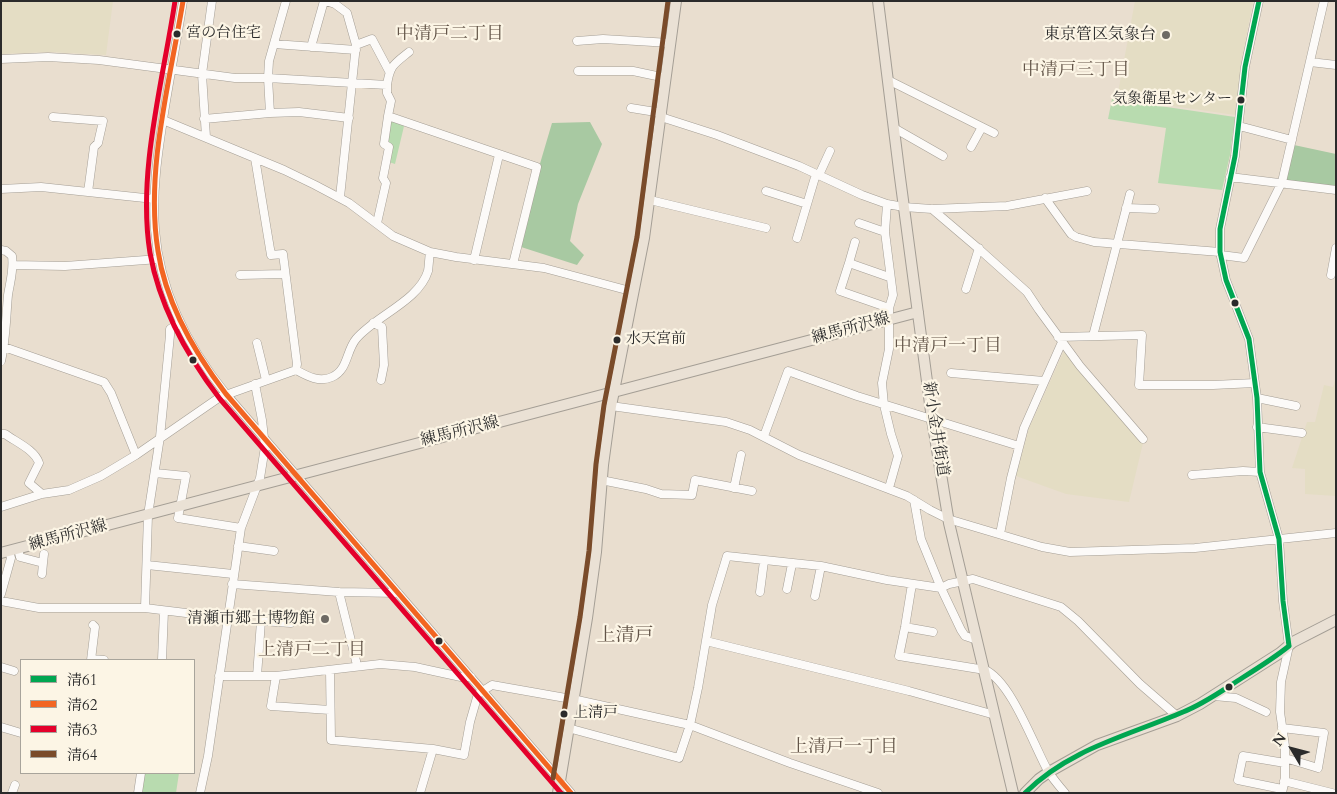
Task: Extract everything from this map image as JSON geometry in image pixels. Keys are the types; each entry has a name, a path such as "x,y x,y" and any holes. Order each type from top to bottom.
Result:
{"main road":[{"path":"558,793 592,584 611,406 650,200 676,1"},
{"name":"新小金井街道","path":"878,1 932,419 948,518 1013,793"},
{"name":"練馬所沢線","path":"9,551 918,312"},
{"path":"1025,793 1049,772 1097,745 1177,716 1214,696 1316,629 1336,620"}],"street":[{"path":"183,1 163,120 156,168 154,199 155,230 159,259 180,323 200,360 226,394 571,793"},
{"path":"206,137 202,74 212,1"},
{"path":"270,112 269,61 286,1"},
{"path":"311,47 325,1 335,4 347,14 356,48 340,198"},
{"path":"1259,1 1245,67 1239,126 1220,229 1220,253 1226,280 1249,339 1257,398 1260,472 1279,539 1283,601 1289,646 1281,682 1280,712 1285,761 1283,788"},
{"path":"1045,198 1071,234 1076,237 1094,242 1220,253 1244,258 1282,182 1324,1"},
{"path":"274,44 356,48 372,39 389,71"},
{"path":"577,41 634,44 670,43"},
{"path":"377,223 386,183 383,178 390,147 384,144 391,100 387,93 389,71 392,66 409,52"},
{"path":"1,59 48,57 99,60 234,78 268,78 387,85"},
{"path":"1310,62 1336,65"},
{"path":"578,71 633,72 666,78"},
{"path":"888,80 994,133"},
{"path":"631,108 661,115 717,135 818,174 886,204 932,209 1007,206 1087,191"},
{"path":"204,119 270,112 299,112 349,118"},
{"path":"388,116 537,167 513,264"},
{"path":"53,117 103,121 98,143 94,147 88,192"},
{"path":"163,120 291,173 340,198 393,236 430,252 474,260 544,268 634,292"},
{"path":"1239,126 1292,140"},
{"path":"971,148 982,127"},
{"path":"894,128 943,156"},
{"path":"797,238 818,174 830,151"},
{"path":"474,260 499,155"},
{"path":"255,158 271,254 283,254 284,274 297,364 296,370"},
{"path":"1230,177 1336,190"},
{"path":"1,189 41,188 154,199"},
{"path":"766,192 807,204"},
{"path":"1093,336 1130,194"},
{"path":"650,200 766,228"},
{"path":"886,204 885,232 889,277 893,295 889,308 889,349 882,383 884,404 898,456 889,488"},
{"path":"1126,208 1155,210"},
{"path":"932,209 979,248 1027,292 1080,366 1143,439"},
{"path":"859,223 885,232"},
{"path":"855,242 840,290 889,308"},
{"path":"966,289 979,248"},
{"path":"1331,275 1336,248"},
{"path":"1,250 6,251 12,256 13,265 1,361"},
{"path":"1,507 42,494 69,490 93,480 136,455 226,394 296,370 317,380 332,378 346,363 353,343 361,333 403,304 421,283 428,272 430,252"},
{"path":"13,265 65,266 159,259"},
{"path":"849,263 889,277"},
{"path":"240,275 284,274"},
{"path":"145,608 148,515 160,437 170,329 180,323"},
{"path":"373,323 382,328 384,365 381,380"},
{"path":"1060,340 1093,336 1142,335 1139,385 1213,385 1255,382"},
{"path":"1000,534 1011,478 1024,428 1060,340"},
{"path":"257,343 266,380"},
{"path":"4,347 104,382 111,393 136,455"},
{"path":"764,436 788,371 884,404 1019,446"},
{"path":"951,373 1044,381"},
{"path":"200,793 208,756 241,528 260,478 265,451 255,384"},
{"path":"1257,398 1296,406"},
{"path":"611,406 726,422 764,436 799,455 889,488 948,518 1042,547 1070,552 1195,548 1336,533"},
{"path":"1257,427 1302,432"},
{"path":"1,434 5,434 37,458 39,463 29,483 42,494"},
{"path":"734,488 741,455"},
{"path":"1192,475 1243,471 1260,472"},
{"path":"155,472 186,476 178,518 241,528"},
{"path":"602,480 661,494 692,495 695,480 752,491"},
{"path":"914,500 921,539 941,588 965,636 977,640"},
{"path":"238,546 274,552"},
{"path":"9,551 20,557 43,563"},
{"path":"1,594 11,558 9,551"},
{"path":"42,574 44,554"},
{"path":"568,728 679,758 690,725 712,606 727,556 821,566 941,588 973,579 1061,607 1078,621 1140,684 1177,716"},
{"path":"760,592 764,561"},
{"path":"787,589 792,564"},
{"path":"147,565 233,574"},
{"path":"815,596 821,566"},
{"path":"232,584 339,592 398,593"},
{"path":"912,584 899,656 985,670 994,674 1016,707 1049,772 1065,793"},
{"path":"339,592 358,666"},
{"path":"1,602 39,608 145,608 227,618"},
{"path":"162,659 164,610"},
{"path":"257,676 261,621 291,623"},
{"path":"91,659 95,627 93,624"},
{"path":"905,626 933,632"},
{"path":"706,641 909,691 995,715"},
{"path":"219,676 276,676 380,664 415,667 461,677 470,677"},
{"path":"1,667 14,672"},
{"path":"330,670 331,740 433,749 464,755 476,700 482,690 492,685 690,725 790,763 878,793"},
{"path":"276,676 270,706 330,710"},
{"path":"1214,696 1236,698 1266,712"},
{"path":"1,727 20,733"},
{"path":"1282,728 1324,733 1318,768 1285,761 1243,756 1238,780 1283,788 1332,793"},
{"path":"420,793 433,749"},
{"path":"138,793 141,774"}],"shaded area":[{"path":"1,1 113,1 106,55 50,52 1,54"},
{"path":"1135,1 1253,1 1242,60 1235,115 1117,98"},
{"path":"1064,351 1067,351 1143,443 1129,502 1066,494 1016,476 1029,428"},
{"path":"1336,377 1336,496 1305,494 1305,469 1292,468 1307,422 1315,422 1324,385 1333,387"}],"green space":[{"path":"1112,99 1235,117 1230,155 1222,190 1158,183 1166,128 1108,119"},
{"path":"388,116 405,122 395,164 386,161 389,147 384,144"},
{"path":"590,122 602,144 578,204 570,241 584,255 577,265 518,246 552,123"},
{"path":"1294,145 1336,154 1336,187 1285,181"},
{"path":"142,774 179,774 176,793 139,793"}],"transit line":[{"name":"清63","path":"175,1 153,127 149,159 147,222 150,253 155,273 176,330 197,366 220,399 561,793"},
{"name":"清62","path":"183,1 161,126 155,189 155,221 162,271 183,327 203,361 226,394 571,793"},
{"name":"清64","path":"553,778 580,617 589,551 596,464 604,405 637,237 668,1"},
{"name":"清61","path":"1259,1 1245,67 1235,156 1220,229 1220,252 1226,280 1249,339 1257,398 1260,472 1279,539 1283,601 1289,646"},
{"name":"清61","path":"1025,793 1060,765 1080,754 1191,709 1206,701 1289,646"}],"place":[{"name":"宮の台住宅","path":"177,34"},
{"name":"東京管区気象台","path":"1166,35"},
{"name":"気象衛星センター","path":"1241,100"},
{"name":"水天宮前","path":"617,340"},
{"name":"清瀬市郷土博物館","path":"325,619"},
{"name":"上清戸","path":"564,714"}],"district":[{"name":"中清戸二丁目","path":"450,35"},
{"name":"中清戸三丁目","path":"1076,71"},
{"name":"中清戸一丁目","path":"948,347"},
{"name":"上清戸","path":"625,637"},
{"name":"上清戸二丁目","path":"312,651"},
{"name":"上清戸一丁目","path":"844,748"}]}
